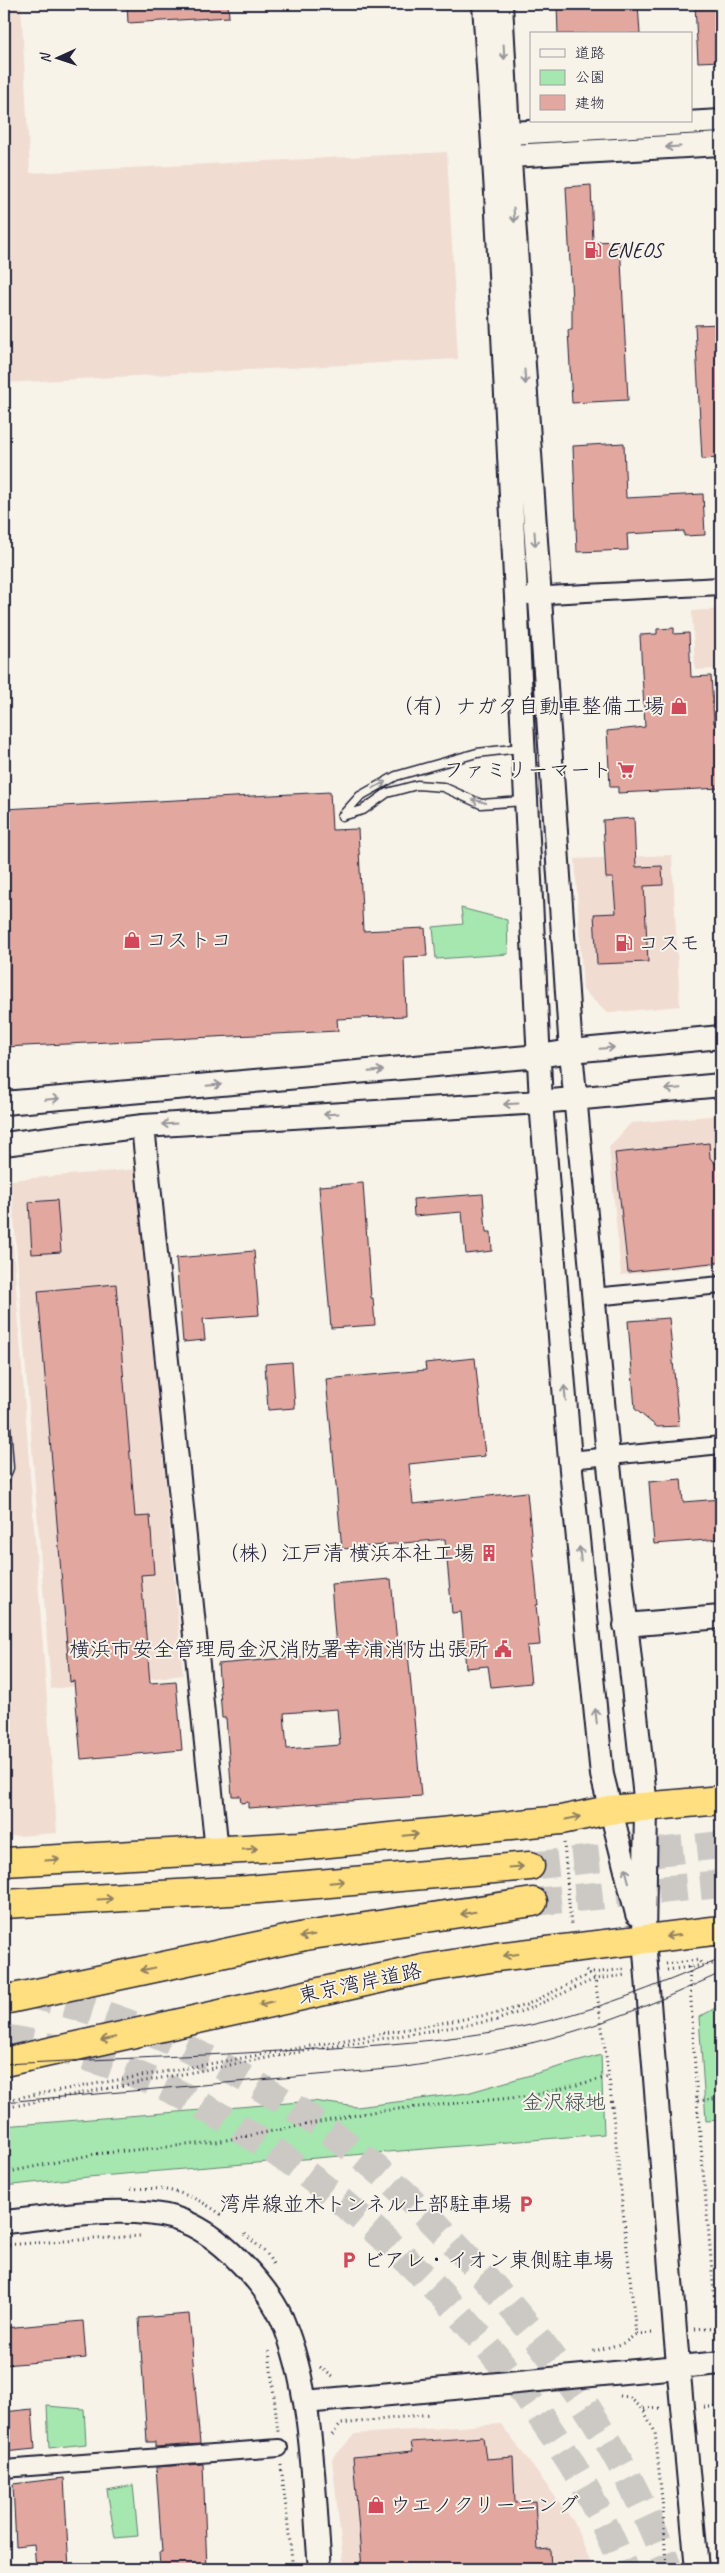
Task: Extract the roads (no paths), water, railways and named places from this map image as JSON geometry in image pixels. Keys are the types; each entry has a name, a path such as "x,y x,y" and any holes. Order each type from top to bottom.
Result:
{"highway":[{"path":"4,1862 217,1852 561,1820 610,1810 721,1800"},
{"path":"4,1904 247,1890 530,1866"},
{"path":"4,2000 305,1936 533,1902"},
{"name":"東京湾岸道路","path":"4,2062 402,1973 496,1957 721,1930"}],"street":[{"path":"484,4 502,156 539,596 571,1051 577,1098 593,1297 625,1625 646,1807 644,1939 678,2366 699,2564"},
{"path":"500,133 501,4"},
{"path":"500,133 721,121"},
{"path":"502,156 721,144"},
{"path":"502,156 517,597 541,1102 570,1460 602,1775 644,1939"},
{"path":"517,597 721,586"},
{"path":"4,1103 539,1056 571,1051 721,1037"},
{"path":"4,1144 143,1126 541,1102 721,1085"},
{"path":"143,1126 217,1852"},
{"path":"593,1297 721,1285"},
{"path":"570,1460 721,1445"},
{"path":"625,1625 721,1617"},
{"path":"4,2222 132,2213 173,2218 201,2230 226,2248 260,2282 282,2319 305,2402 320,2569"},
{"path":"305,2402 721,2363"},
{"path":"4,2469 280,2448"}],"lane":[{"path":"524,747 477,753 396,776 360,796 342,816 363,810 387,793 417,785 443,787 481,804 527,801"},
{"path":"4,1399 9,1468 4,1482"}],"tunnel":[{"path":"530,1866 721,1845"},
{"path":"533,1902 721,1884"},
{"path":"25,1993 120,2020 203,2056 271,2093 303,2114 365,2159 394,2184 482,2274 540,2342 566,2377 590,2412 633,2487 669,2569"},
{"path":"4,2038 77,2054 148,2079 193,2101 260,2141 325,2188 388,2242 447,2300 501,2363 550,2430 591,2499 624,2569"}],"tram line":[{"path":"4,2064 327,2048 410,2042 494,2032 547,2021 598,2006 648,1989 721,1959"},
{"path":"4,2102 399,2068 465,2057 529,2044 610,2020 721,1973"}],"place":[{"name":"ENEOS","path":"593,250"},
{"name":"（有）ナガタ自動車整備工場","path":"679,706"},
{"name":"ファミリーマート","path":"626,770"},
{"name":"コストコ","path":"132,940"},
{"name":"コスモ","path":"624,943"},
{"name":"（株）江戸清 横浜本社工場","path":"489,1553"},
{"name":"横浜市安全管理局金沢消防署幸浦消防出張所","path":"503,1649"},
{"name":"湾岸線並木トンネル上部駐車場","path":"526,2204"},
{"name":"ビアレ・イオン東側駐車場","path":"349,2260"},
{"name":"ウエノクリーニング","path":"376,2505"}],"park label":[{"name":"金沢緑地","path":"564,2102"}]}
